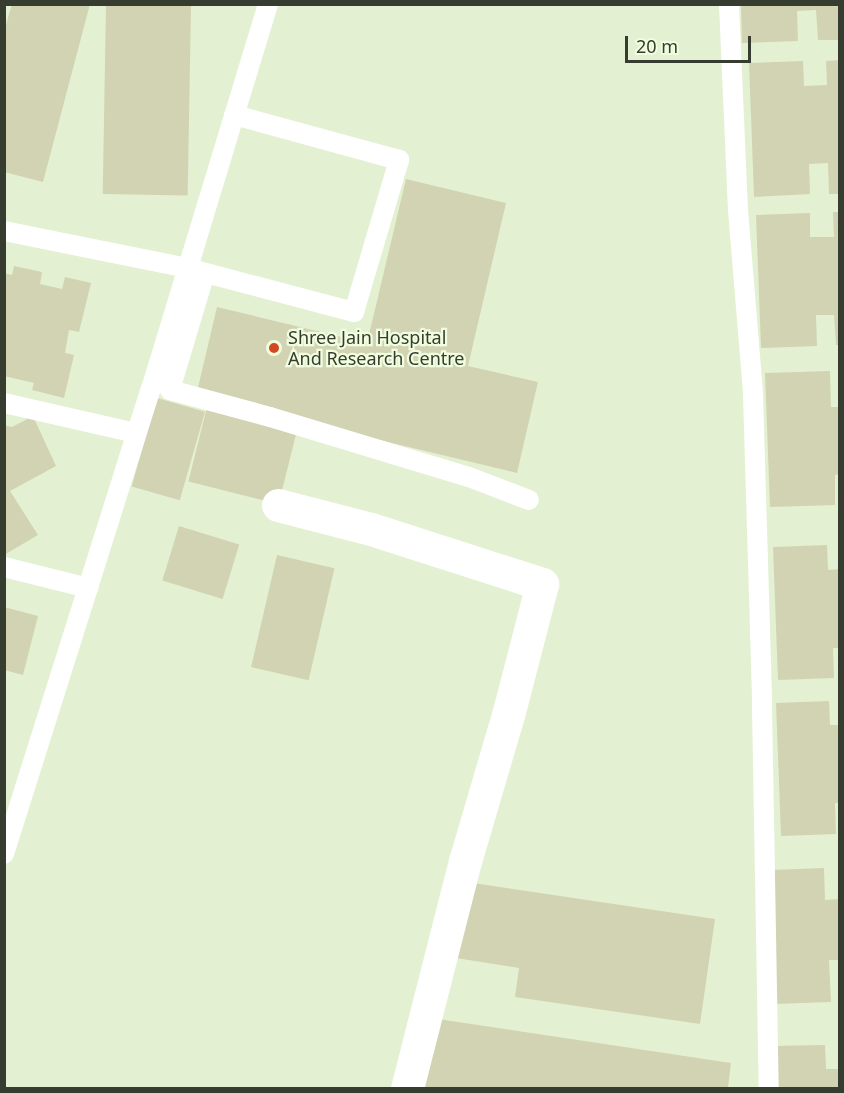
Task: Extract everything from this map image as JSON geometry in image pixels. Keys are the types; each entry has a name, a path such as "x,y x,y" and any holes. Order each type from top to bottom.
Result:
{"street":[{"path":"278,505 371,530 542,584 508,715 465,861 407,1089"}],"lane":[{"path":"268,4 234,115 170,390 270,417 448,471 529,500"},
{"path":"729,4 738,210 753,394 762,705 769,1089"},
{"path":"4,231 196,271 354,312 399,160 234,115"},
{"path":"5,850 136,434 196,271"},
{"path":"4,403 136,434"},
{"path":"4,567 88,588"}],"building":[{"path":"12,4 90,4 43,182 4,172 4,31"},
{"path":"106,4 191,5 188,195 103,194"},
{"path":"741,4 840,4 840,40 818,40 816,10 797,11 798,41 742,43"},
{"path":"840,60 840,194 829,194 828,163 809,164 810,194 754,197 749,63 803,61 804,86 827,85 826,61"},
{"path":"406,179 506,203 468,366 538,382 517,473 196,396 217,307 367,343"},
{"path":"833,212 840,212 840,345 836,345 834,315 816,315 817,346 761,348 756,215 810,213 810,237 834,237"},
{"path":"14,266 42,272 40,284 62,289 65,277 91,283 79,332 69,330 65,353 74,355 64,398 32,390 34,383 4,376 4,273 12,275"},
{"path":"830,371 831,407 840,407 840,474 835,475 835,505 770,507 765,373"},
{"path":"157,398 205,412 180,500 132,486"},
{"path":"208,403 298,425 279,504 188,482"},
{"path":"33,416 56,466 10,491 38,535 4,555 4,425 12,427"},
{"path":"179,526 239,544 223,599 162,581"},
{"path":"827,545 828,570 840,569 840,648 833,648 834,678 778,680 773,547"},
{"path":"277,555 334,568 309,680 251,667"},
{"path":"4,607 38,616 23,675 4,670"},
{"path":"829,701 830,725 840,725 840,803 835,803 836,834 781,836 776,703"},
{"path":"824,868 825,900 840,899 840,960 829,960 831,1002 774,1004 770,870"},
{"path":"466,882 715,919 700,1024 515,997 519,968 456,958"},
{"path":"431,1018 731,1063 728,1088 421,1088"},
{"path":"825,1045 826,1069 840,1069 840,1088 774,1088 772,1046"}],"place":[{"name":"Shree Jain Hospital And Research Centre","path":"274,348"}]}
